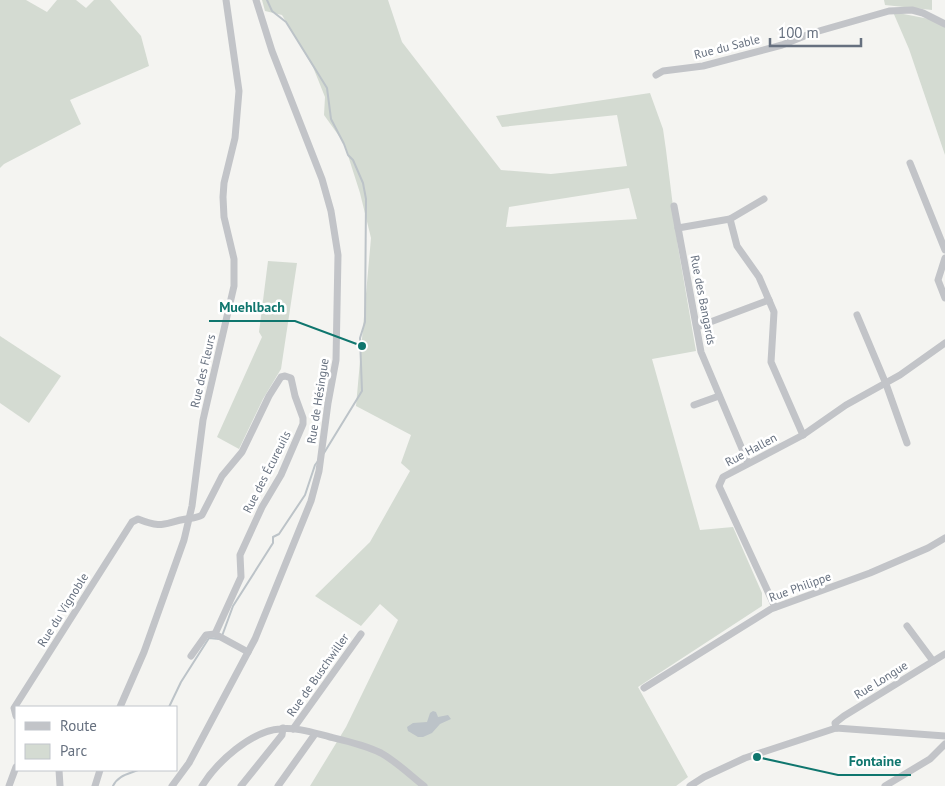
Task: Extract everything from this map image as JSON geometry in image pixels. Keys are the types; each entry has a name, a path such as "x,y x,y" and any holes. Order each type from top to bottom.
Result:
{"street":[{"name":"Rue des Fleurs","path":"120,706 144,652 182,550 190,518 203,420 235,281 234,260 224,217 223,197 224,183 235,138 239,91 226,0"},
{"name":"Rue de Hésingue","path":"172,786 189,763 248,652 270,606 311,501 337,355 339,292 336,240 326,189 272,52 256,0"},
{"name":"Rue du Sable","path":"656,75 663,72 703,66 782,45 812,33 879,12 912,10 923,13 945,24"},
{"path":"910,163 945,250"},
{"path":"678,228 730,219 764,198"},
{"name":"Rue des Bangards","path":"674,206 701,352 748,463"},
{"path":"730,219 737,246 759,277 774,312 771,362 802,435"},
{"path":"945,258 938,280 945,298"},
{"path":"696,326 769,300"},
{"path":"857,315 886,384 907,443"},
{"name":"Rue Hallen","path":"775,608 719,486 723,478 802,435 846,405 886,384 945,343"},
{"name":"Rue des Écureuils","path":"190,518 197,518 202,515 225,471 242,452 278,379 283,376 289,376 292,380 303,424 285,466 262,507 240,555 240,579 216,635 206,635 191,656"},
{"path":"694,404 719,396"},
{"name":"Rue du Vignoble","path":"15,706 132,522 136,519 151,524 163,525 190,518"},
{"name":"Rue Philippe","path":"644,688 775,608 870,573 928,548 945,538"},
{"path":"907,626 933,661"},
{"name":"Rue de Buschwiller","path":"294,729 361,634"},
{"path":"216,635 248,652"},
{"name":"Rue Longue","path":"836,728 835,723 844,716 945,654"},
{"path":"202,786 216,767 239,747 260,734 283,728 282,735 241,786"},
{"name":"Rue de Buschwiller","path":"283,728 315,734 380,752 424,786"},
{"path":"690,786 704,777 745,758 836,728 945,736"},
{"path":"278,786 315,734"},
{"path":"886,786 930,759 945,744"},
{"path":"9,786 15,770"},
{"path":"59,771 60,786"},
{"path":"96,786 100,771"}],"green space":[{"path":"0,0 26,0 47,12 57,0 76,0 86,8 94,0 110,0 141,36 149,66 70,100 81,124 4,164 0,168"},
{"path":"262,0 388,0 402,42 501,170 551,174 627,166 617,115 502,127 496,116 650,93 663,129 678,247 696,351 652,359 700,530 733,527 762,593 762,606 638,687 688,777 676,786 310,786 346,727 398,620 380,604 361,626 315,596 370,542 410,471 401,463 411,435 356,406 371,238 360,193 344,143 324,115 325,97 313,67 282,15 265,11","holes":["629,188 637,219 506,227 509,207"]},
{"path":"884,0 932,0 932,10 885,5"},
{"path":"893,12 945,22 945,155 909,49"},
{"path":"268,261 297,263 281,369 263,399 239,449 217,437 262,337 259,332"},
{"path":"0,336 61,376 29,423 0,403"}],"shaded area":[{"path":"436,712 438,717 448,715 451,719 440,724 432,733 423,737 418,737 408,731 407,727 413,723 427,722 430,713"}],"waterway":[{"path":"267,0 272,11 286,22 327,88 331,119 348,155 353,160 363,183 366,199 365,322 360,338 362,391 324,453"},
{"path":"222,636 233,606 273,543 273,537 279,534 305,495 318,461"},
{"path":"169,706 181,682 209,638 219,639"},
{"path":"113,786 121,777 135,771"}],"place":[{"name":"Muehlbach","path":"362,346"},
{"name":"Fontaine","path":"757,757"}]}
